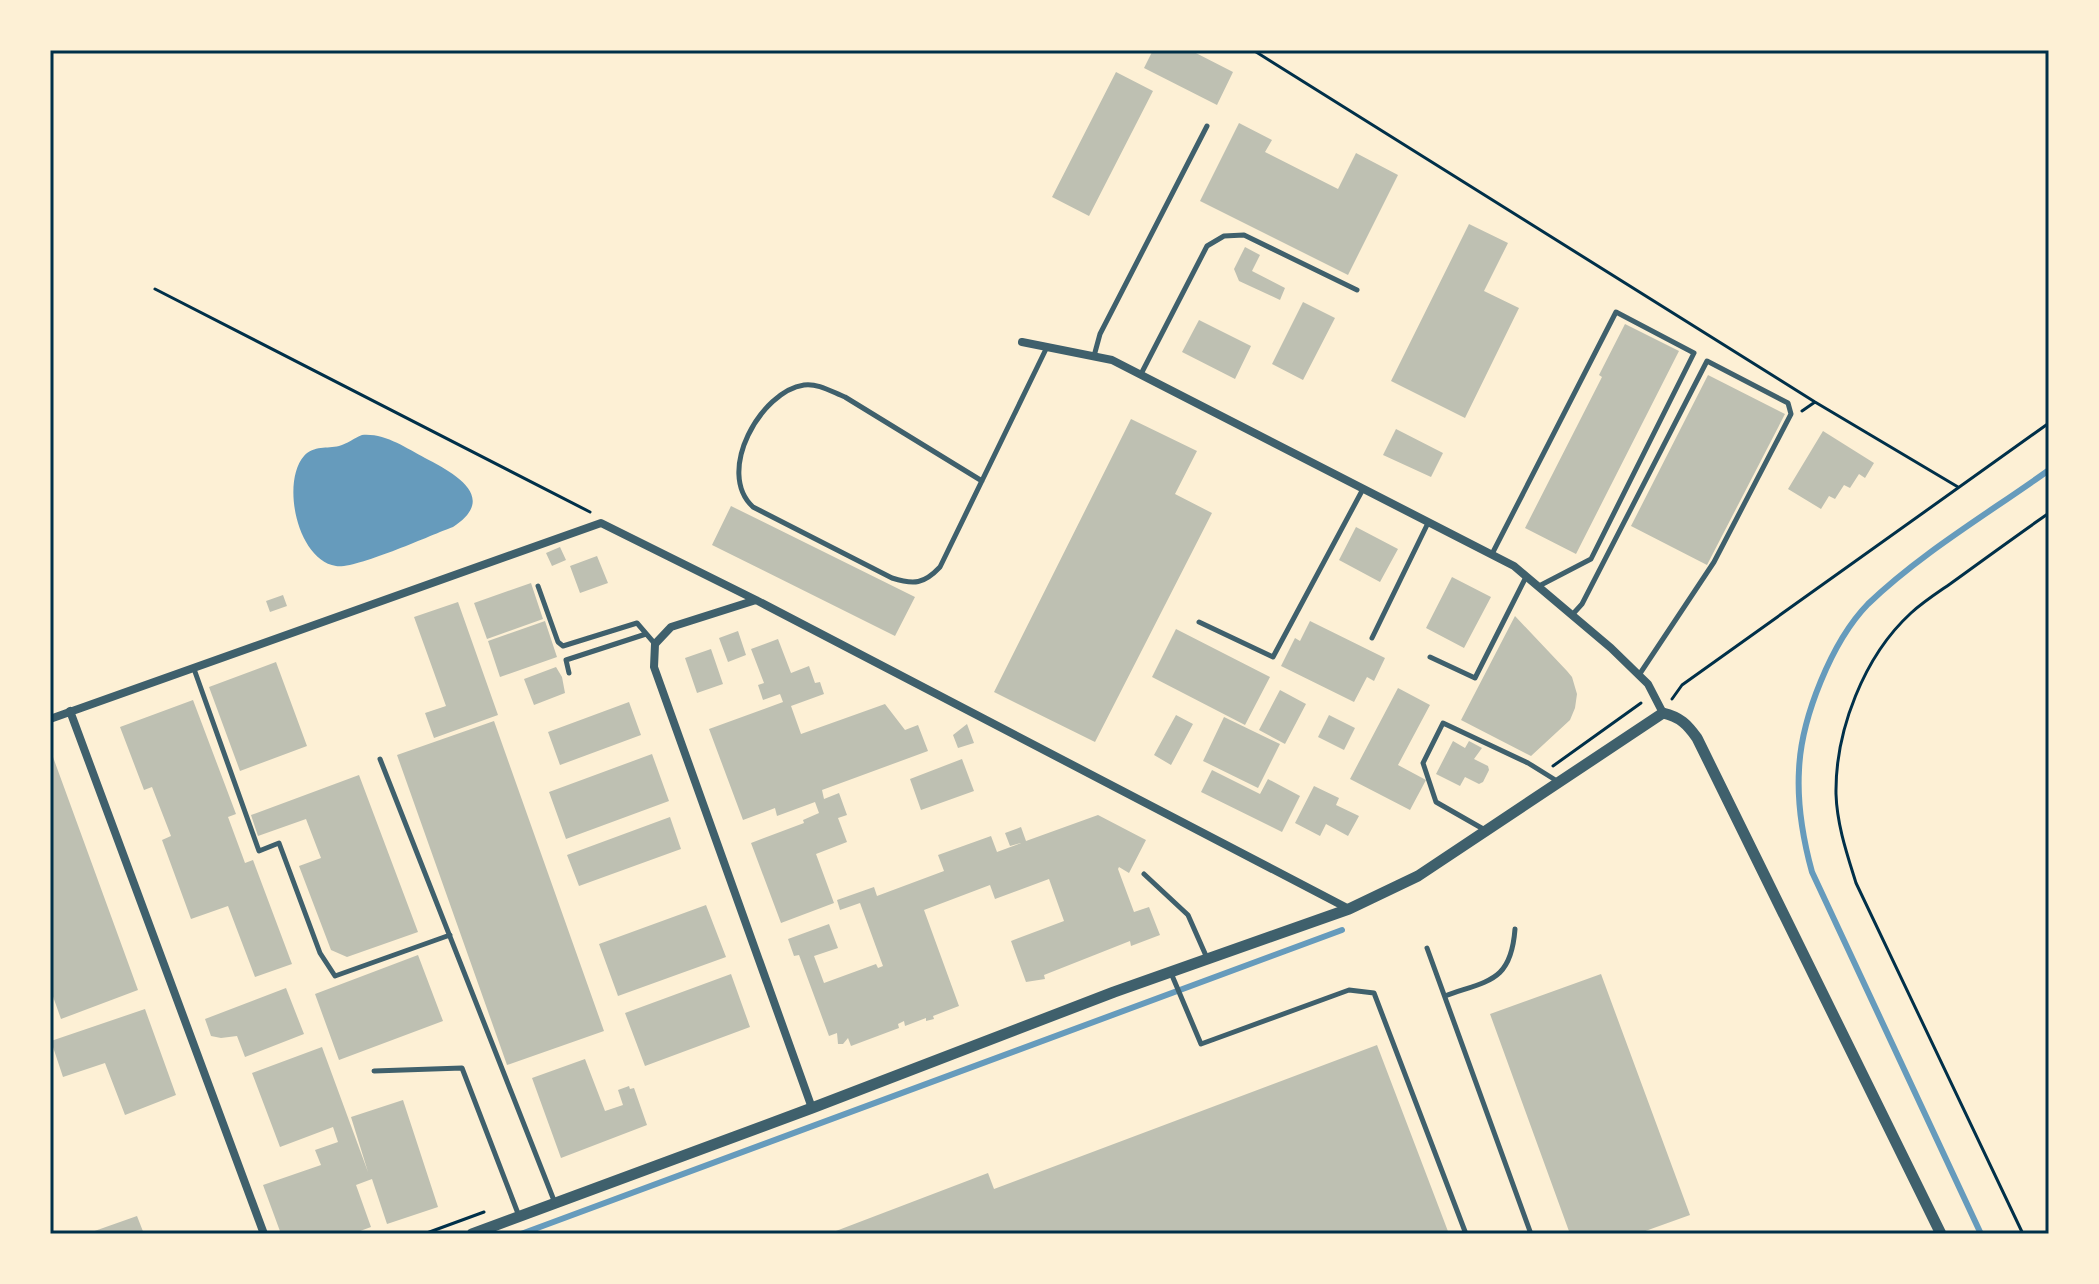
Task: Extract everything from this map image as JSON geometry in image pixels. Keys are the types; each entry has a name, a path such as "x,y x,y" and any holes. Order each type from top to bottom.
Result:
{"street":[{"path":"1022,342 1112,360 1514,566 1639,675 1654,694 1663,713"},
{"path":"50,719 601,523 756,600 1349,909"},
{"path":"756,600 671,627 655,644 654,667 812,1108"},
{"path":"70,711 264,1234"},
{"path":"472,1234 1170,971 1349,909 1418,876 1663,713 1687,723 1697,738 1941,1234"}],"lane":[{"path":"1094,357 1100,334 1207,126"},
{"path":"1141,375 1207,246 1224,236 1244,235 1357,290"},
{"path":"1492,555 1616,312 1694,353 1591,559 1538,586"},
{"path":"982,481 845,397 806,384 789,389 769,404 743,446 737,469 744,499 753,507 892,578 910,583 923,582 940,567 982,481 1047,347"},
{"path":"1572,615 1582,604 1707,361 1788,403 1791,414 1714,562 1639,675"},
{"path":"1199,622 1273,657 1363,489"},
{"path":"1372,638 1428,522"},
{"path":"1430,657 1475,678 1527,576"},
{"path":"538,586 558,642 563,646 637,623 655,644"},
{"path":"569,673 566,660 646,634"},
{"path":"194,669 259,851 279,843 320,953 335,976 450,935"},
{"path":"1485,831 1436,802 1423,763 1443,723 1558,782"},
{"path":"380,759 556,1204"},
{"path":"1144,874 1188,915 1207,958"},
{"path":"1445,996 1491,979 1508,966 1514,949 1515,929"},
{"path":"1427,948 1531,1234"},
{"path":"1170,971 1201,1044 1349,990 1374,993 1466,1234"},
{"path":"374,1071 462,1068 520,1217"}],"path":[{"path":"1253,50 1815,402 1958,487"},
{"path":"155,289 590,512 601,523"},
{"path":"1791,414 1806,410 1815,402"},
{"path":"1663,713 1682,685 2049,423"},
{"path":"2023,1234 1856,883 1842,837 1836,794 1839,755 1851,709 1866,673 1885,644 1910,613 2049,513"},
{"path":"1544,773 1654,694"},
{"path":"424,1234 483,1212"}],"water":[{"path":"362,435 379,436 395,442 448,471 467,487 472,496 472,506 453,527 375,558 336,566 322,561 303,535 294,501 294,483 297,468 308,453 342,445"}],"building":[{"path":"1153,50 1190,50 1233,72 1217,105 1144,68"},
{"path":"1116,72 1153,91 1089,216 1052,197"},
{"path":"1239,123 1272,140 1265,152 1338,189 1356,153 1398,175 1348,275 1200,201"},
{"path":"1469,224 1508,243 1484,291 1519,308 1465,418 1391,381"},
{"path":"1245,247 1260,255 1252,271 1285,288 1280,300 1239,281 1234,269"},
{"path":"1303,302 1335,318 1303,380 1272,364"},
{"path":"1199,320 1251,346 1235,379 1182,352"},
{"path":"1625,324 1679,351 1576,554 1525,528 1602,377 1599,375"},
{"path":"1708,375 1785,414 1707,565 1631,526"},
{"path":"1131,419 1197,451 1175,494 1212,513 1095,742 994,692"},
{"path":"1396,429 1443,453 1431,477 1383,455"},
{"path":"1823,431 1874,463 1865,478 1859,474 1850,488 1844,485 1835,499 1829,496 1821,509 1788,489"},
{"path":"731,506 915,597 895,636 712,545"},
{"path":"1356,527 1398,549 1380,582 1339,560"},
{"path":"560,547 566,560 552,566 546,553"},
{"path":"597,556 608,583 580,593 570,566"},
{"path":"1452,577 1491,597 1464,648 1426,628"},
{"path":"531,583 543,619 487,639 474,603"},
{"path":"283,595 287,606 270,612 266,601"},
{"path":"458,602 498,715 434,738 425,713 446,706 414,617"},
{"path":"1515,616 1572,677 1577,694 1570,720 1531,756 1461,720"},
{"path":"545,621 557,657 500,677 488,641"},
{"path":"1310,621 1385,658 1374,681 1367,677 1354,702 1281,666 1295,638 1300,641"},
{"path":"1176,629 1270,677 1245,725 1152,677"},
{"path":"738,631 746,655 728,662 719,638"},
{"path":"778,639 791,673 809,666 815,683 820,682 824,694 791,706 801,734 885,704 905,730 918,725 928,751 822,790 824,799 839,793 847,815 838,818 847,842 816,854 834,903 781,923 751,843 804,823 803,820 819,813 815,802 777,816 775,808 743,820 709,729 783,702 780,694 763,700 758,685 764,683 751,649"},
{"path":"711,649 723,684 697,693 685,658"},
{"path":"276,662 307,746 240,771 209,687"},
{"path":"556,667 565,693 534,705 524,679"},
{"path":"1398,688 1430,705 1398,765 1426,780 1410,810 1350,779"},
{"path":"1280,690 1306,704 1285,744 1259,730"},
{"path":"193,700 236,814 228,817 245,863 253,860 292,964 255,977 228,906 191,919 162,840 171,836 152,787 144,790 120,727"},
{"path":"629,702 641,735 560,765 548,732"},
{"path":"1176,715 1193,724 1171,765 1154,755"},
{"path":"1329,715 1355,728 1344,750 1318,737"},
{"path":"1224,717 1280,744 1258,788 1203,761"},
{"path":"494,721 604,1031 507,1065 397,755"},
{"path":"967,724 974,743 958,748 953,735"},
{"path":"1453,741 1465,748 1469,741 1482,748 1474,759 1488,766 1483,782 1479,784 1465,777 1460,786 1436,774"},
{"path":"652,754 669,801 566,839 549,792"},
{"path":"53,757 138,990 61,1019 50,988 50,758"},
{"path":"962,759 974,791 921,810 910,779"},
{"path":"1212,770 1260,794 1268,779 1300,796 1282,832 1201,792"},
{"path":"359,775 418,932 347,957 331,950 299,866 321,858 306,819 258,836 251,815"},
{"path":"1314,786 1339,798 1336,805 1359,816 1348,836 1326,824 1320,836 1295,823"},
{"path":"1098,815 1146,840 1129,873 1118,869 1134,912 1149,907 1160,935 1131,946 1130,941 1044,975 1045,979 1026,982 1011,941 1064,921 1049,879 995,899 990,885 924,910 959,1006 933,1016 934,1019 926,1021 926,1018 905,1026 904,1021 898,1024 899,1028 851,1046 848,1038 843,1044 838,1044 837,1033 829,1036 799,955 794,956 788,939 829,924 838,948 814,956 824,983 876,964 878,968 883,966 860,903 840,910 837,900 874,887 877,896 944,871 938,855 991,836 997,852 1021,843 1010,846 1005,833 1021,827 1026,841"},
{"path":"670,817 681,849 579,886 567,855"},
{"path":"706,905 726,957 618,996 599,944"},
{"path":"418,955 443,1021 339,1060 315,994"},
{"path":"731,974 750,1027 645,1066 625,1013"},
{"path":"1601,974 1690,1215 1637,1234 1570,1234 1490,1014"},
{"path":"286,988 304,1034 245,1057 237,1036 211,1036 205,1019"},
{"path":"145,1009 176,1095 125,1115 105,1063 63,1077 51,1041"},
{"path":"1377,1045 1449,1234 828,1234 988,1173 994,1189"},
{"path":"322,1047 368,1172 351,1117 403,1100 438,1207 387,1224 372,1179 356,1185 371,1227 352,1234 281,1234 263,1185 321,1165 315,1150 338,1142 333,1127 280,1147 252,1073"},
{"path":"585,1059 605,1111 623,1105 618,1090 629,1086 630,1089 634,1088 647,1125 561,1158 532,1078"},
{"path":"137,1216 144,1234 86,1234"}],"waterway":[{"path":"1981,1234 1812,872 1801,821 1799,770 1806,727 1821,681 1842,638 1868,604 1910,568 2049,470"},
{"path":"521,1234 1342,930"}]}
